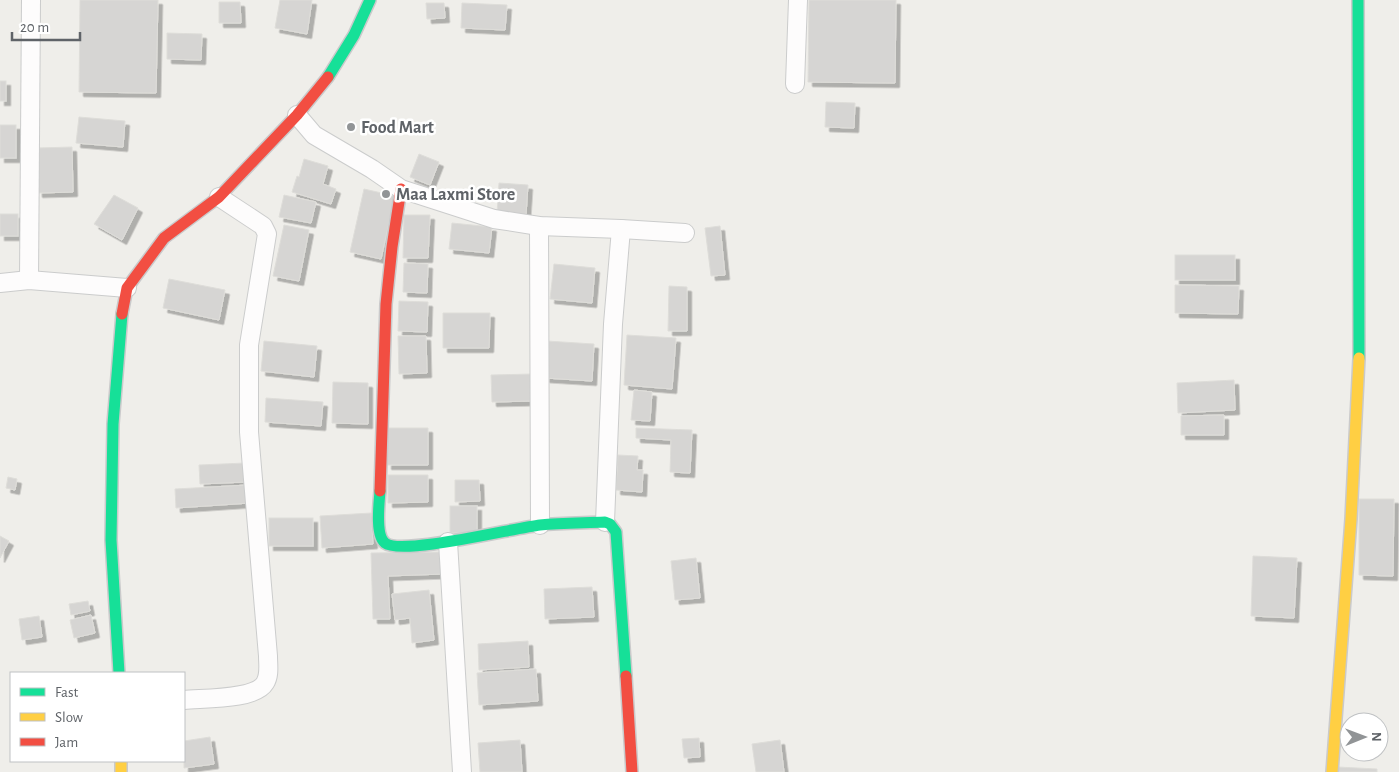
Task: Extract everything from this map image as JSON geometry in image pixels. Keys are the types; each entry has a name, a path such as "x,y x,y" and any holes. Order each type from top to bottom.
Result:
{"street":[{"path":"28,280 31,0"},
{"path":"120,672 111,540 112,434 122,307 127,288 164,238 219,197 297,115 328,78 354,36 370,0"},
{"path":"795,84 798,0"},
{"path":"1332,772 1351,520 1360,349 1358,0"},
{"path":"297,115 314,135 401,188 494,219 539,226 685,233"},
{"path":"401,188 386,304 379,533 386,545 394,547 448,542 540,525 605,522 610,524 616,532 632,772"},
{"path":"185,700 245,695 261,688 268,676 268,656 249,432 249,345 267,234 263,226 219,197"},
{"path":"539,226 540,525"},
{"path":"605,522 613,324 621,229"},
{"path":"0,282 28,280 127,288"},
{"path":"448,542 462,772"}],"building":[{"path":"80,0 158,0 156,93 79,92"},
{"path":"280,0 312,0 307,34 275,28"},
{"path":"809,0 896,0 895,83 808,82"},
{"path":"219,2 240,2 241,23 219,23"},
{"path":"426,3 444,3 445,18 427,19"},
{"path":"462,3 507,5 505,30 461,28"},
{"path":"167,33 202,34 201,60 167,59"},
{"path":"0,81 6,81 6,101 0,101"},
{"path":"826,102 855,103 854,128 825,127"},
{"path":"79,117 125,121 123,147 76,143"},
{"path":"0,125 16,125 16,158 0,158"},
{"path":"72,147 73,192 38,193 36,148"},
{"path":"419,154 439,162 430,185 410,177"},
{"path":"304,159 328,166 323,184 336,189 331,204 292,192"},
{"path":"499,183 528,185 526,215 497,213"},
{"path":"364,189 395,196 381,259 350,252"},
{"path":"114,195 138,208 122,240 94,224"},
{"path":"284,195 316,202 311,223 279,217"},
{"path":"0,214 18,214 18,236 0,236"},
{"path":"404,215 430,215 428,258 403,258"},
{"path":"452,223 492,227 489,253 449,249"},
{"path":"284,225 309,230 299,281 273,276"},
{"path":"720,226 725,275 711,276 705,228"},
{"path":"1175,255 1235,255 1235,280 1175,280"},
{"path":"404,263 428,264 427,293 403,292"},
{"path":"554,264 595,268 592,303 550,299"},
{"path":"169,279 225,290 219,320 163,308"},
{"path":"1175,285 1239,286 1238,314 1175,313"},
{"path":"669,286 687,287 687,331 668,331"},
{"path":"399,301 428,302 427,332 398,331"},
{"path":"443,313 490,313 489,348 443,348"},
{"path":"627,335 676,338 672,389 624,385"},
{"path":"398,336 426,336 427,373 399,374"},
{"path":"264,341 317,346 314,377 261,371"},
{"path":"547,341 594,344 592,381 545,378"},
{"path":"532,374 533,401 492,402 491,375"},
{"path":"1234,380 1235,410 1178,413 1177,383"},
{"path":"333,382 368,383 368,424 332,423"},
{"path":"634,390 652,392 650,421 631,420"},
{"path":"266,398 323,402 321,426 265,422"},
{"path":"1224,415 1224,435 1181,435 1181,416"},
{"path":"388,428 428,428 428,465 387,465"},
{"path":"636,428 692,430 690,473 670,472 671,440 636,438"},
{"path":"618,455 638,456 637,470 643,470 642,492 616,490"},
{"path":"245,463 246,482 200,484 199,465"},
{"path":"388,475 428,475 428,502 388,503"},
{"path":"8,477 17,479 15,490 6,488"},
{"path":"455,480 479,480 480,501 455,502"},
{"path":"248,485 250,503 176,508 175,489"},
{"path":"1359,499 1394,499 1393,576 1359,575"},
{"path":"450,506 477,506 477,533 450,533"},
{"path":"371,513 373,544 322,548 320,516"},
{"path":"269,518 313,518 313,546 269,546"},
{"path":"0,536 9,541 0,558"},
{"path":"443,552 443,574 388,576 390,619 373,619 371,553"},
{"path":"1253,556 1297,558 1294,618 1251,616"},
{"path":"696,558 700,598 675,600 671,561"},
{"path":"592,587 594,617 545,619 544,589"},
{"path":"429,590 434,640 412,643 410,618 395,620 392,594"},
{"path":"88,601 90,611 71,615 69,604"},
{"path":"91,615 95,633 74,638 70,620"},
{"path":"39,616 42,637 22,640 19,619"},
{"path":"528,641 529,667 479,670 478,644"},
{"path":"536,669 538,701 479,705 477,673"},
{"path":"210,737 214,764 184,768 185,741"},
{"path":"699,738 700,757 684,758 682,739"},
{"path":"520,740 522,772 480,772 478,743"},
{"path":"780,740 784,772 756,772 752,744"},
{"path":"1338,767 1377,769 1377,772 1338,772"}],"traffic: fast":[{"path":"328,77 354,35 370,0"},
{"path":"1358,0 1359,358"},
{"path":"119,672 111,540 113,424 122,314"},
{"path":"380,491 378,519 380,533 385,543 395,546 434,544 540,525 605,522 610,524 616,532 626,676"}],"traffic: slow":[{"path":"1332,772 1351,519 1359,358"},
{"path":"121,762 121,772"}],"traffic: jam":[{"path":"122,314 127,288 164,238 219,197 297,115 328,77"},
{"path":"380,491 386,304 401,189"},
{"path":"626,676 632,772"}],"place":[{"name":"Food Mart","path":"351,127"},
{"name":"Maa Laxmi Store","path":"386,194"}]}
